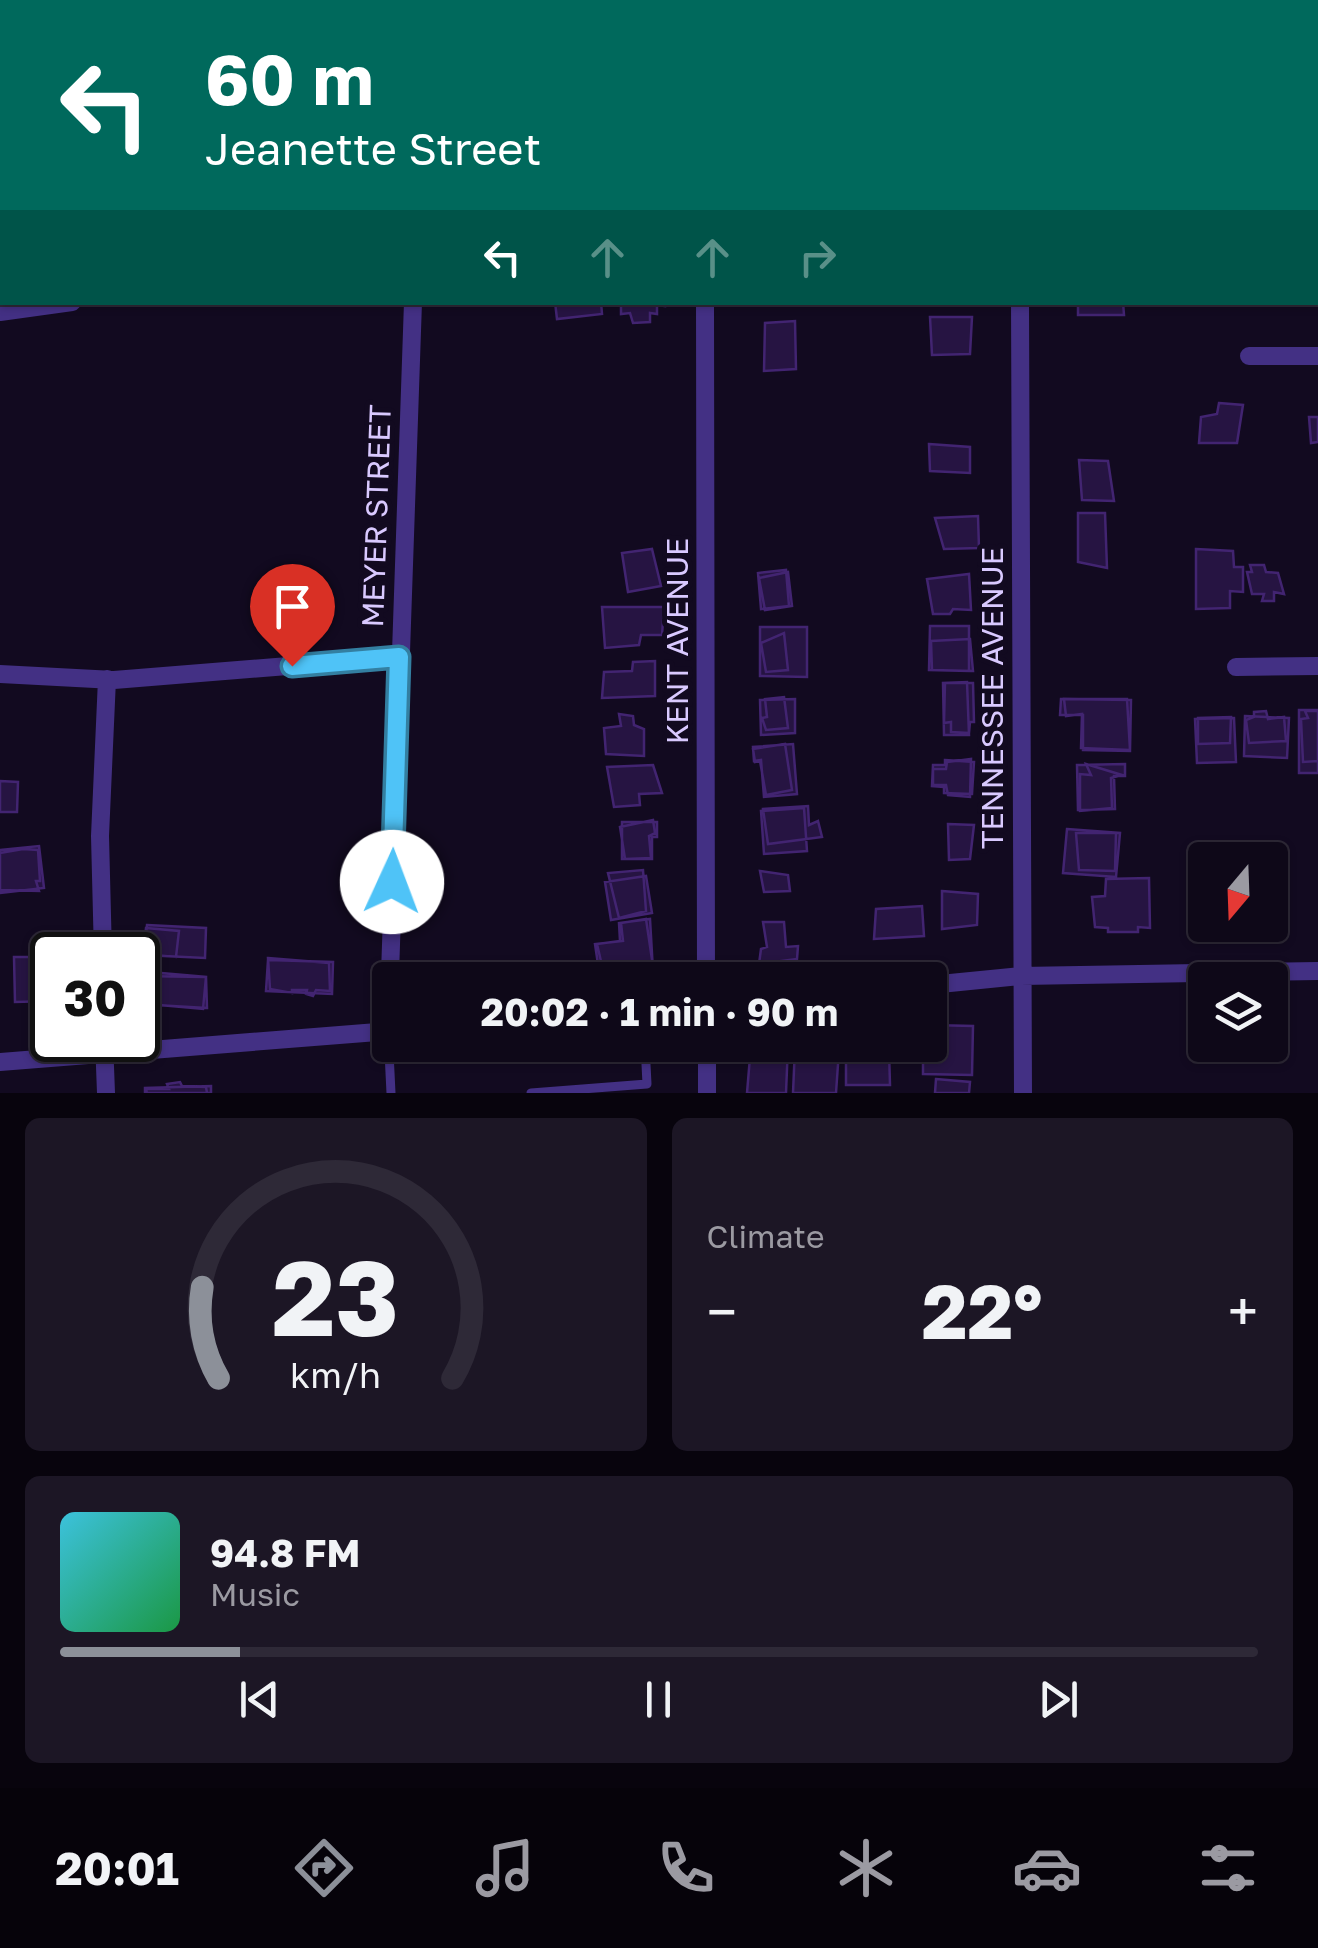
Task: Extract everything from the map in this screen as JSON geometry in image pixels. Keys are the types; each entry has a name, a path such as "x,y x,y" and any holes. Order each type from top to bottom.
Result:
{"street":[{"path":"0,312 50,305"},
{"name":"MEYER STREET","path":"391,962 413,305"},
{"name":"KENT AVENUE","path":"706,305 706,962"},
{"name":"TENNESSEE AVENUE","path":"1020,305 1023,1093"},
{"path":"1249,356 1318,356"},
{"path":"0,674 106,679 399,657"},
{"path":"1236,667 1318,666"},
{"path":"102,932 100,836 106,679"},
{"path":"947,983 1022,976 1318,971"},
{"path":"160,1044 372,1033"},
{"path":"0,1062 30,1058"},
{"path":"105,1062 106,1093"},
{"path":"706,1062 707,1093"}],"lane":[{"path":"390,1062 391,1093"},
{"path":"531,1093 647,1089 646,1062"}],"building":[{"path":"555,305 601,305 602,314 557,319"},
{"path":"621,305 657,305 657,314 650,313 650,322 633,323 630,313 621,314"},
{"path":"1078,305 1123,305 1124,315 1078,315"},
{"path":"930,317 972,317 970,354 932,355"},
{"path":"795,321 796,369 764,371 765,323"},
{"path":"1219,403 1243,405 1237,443 1199,443 1201,417 1217,414"},
{"path":"1309,417 1318,417 1318,442 1311,443"},
{"path":"929,444 970,447 970,473 930,471"},
{"path":"1079,460 1108,461 1114,501 1082,500"},
{"path":"1078,513 1105,513 1107,568 1078,562"},
{"path":"978,516 979,548 944,549 935,518"},
{"path":"652,549 661,586 628,592 622,553"},
{"path":"1196,549 1233,551 1234,567 1243,567 1243,592 1230,591 1230,608 1196,609"},
{"path":"1250,565 1264,565 1266,572 1278,573 1284,594 1274,592 1274,601 1262,601 1264,594 1252,594 1247,572 1252,572"},
{"path":"786,570 789,606 761,609 758,573"},
{"path":"788,572 792,606 765,610 759,578"},
{"path":"969,574 971,610 933,614 927,579"},
{"path":"602,607 664,607 662,635 641,635 639,645 605,648"},
{"path":"930,626 969,626 969,671 929,670"},
{"path":"760,627 807,627 807,677 760,676"},
{"path":"784,633 788,670 766,672 761,643"},
{"path":"970,639 973,671 932,670 931,641"},
{"path":"655,661 655,696 602,698 604,672 632,671 633,662"},
{"path":"967,682 969,735 944,735 943,683"},
{"path":"945,683 973,683 974,722 970,722 969,733 951,732 951,722 944,723"},
{"path":"784,697 788,728 766,730 762,718 767,717 765,699"},
{"path":"795,699 795,733 761,735 760,700"},
{"path":"1061,699 1131,700 1130,751 1083,750 1083,715 1060,715"},
{"path":"1064,699 1127,699 1130,750 1081,748 1082,714 1066,716"},
{"path":"1299,710 1318,710 1318,773 1299,773"},
{"path":"1266,711 1268,719 1284,717 1286,741 1249,743 1246,720 1254,717 1254,712"},
{"path":"1305,711 1318,711 1318,761 1303,762 1301,719 1308,718"},
{"path":"619,714 633,716 634,725 644,729 644,756 606,754 604,728 621,726"},
{"path":"1245,716 1289,718 1287,758 1244,756"},
{"path":"1231,717 1230,743 1198,744 1198,718"},
{"path":"1234,718 1236,762 1197,763 1195,719"},
{"path":"785,744 792,790 766,795 760,761 755,762 753,749"},
{"path":"793,744 797,794 764,797 761,760 754,761 753,747"},
{"path":"971,759 970,797 948,795 946,785 933,785 933,769 946,769 947,762"},
{"path":"945,760 974,762 972,794 944,793 944,787 932,786 933,765 945,765"},
{"path":"1086,764 1122,775 1111,778 1112,808 1080,811 1080,774 1091,775"},
{"path":"1125,764 1125,776 1114,776 1115,809 1078,810 1077,765"},
{"path":"653,765 662,793 639,794 640,805 614,807 607,767"},
{"path":"0,781 18,782 17,812 0,812"},
{"path":"808,806 809,825 818,821 822,837 768,844 763,809"},
{"path":"804,808 807,851 764,854 761,811"},
{"path":"653,820 655,833 649,836 651,858 625,859 620,827"},
{"path":"622,822 657,822 652,859 622,859"},
{"path":"948,824 974,825 970,859 949,860"},
{"path":"1067,829 1120,833 1116,877 1063,873"},
{"path":"1076,833 1116,833 1115,871 1079,870"},
{"path":"39,846 44,888 0,893 0,850"},
{"path":"38,850 39,891 0,890 0,853"},
{"path":"643,870 646,911 619,918 608,873"},
{"path":"760,871 788,875 790,891 764,892"},
{"path":"646,876 652,913 611,920 605,882"},
{"path":"1149,878 1150,928 1108,932 1108,928 1095,927 1092,897 1105,896 1106,879"},
{"path":"942,891 978,894 977,925 942,929"},
{"path":"922,906 924,936 874,939 876,909"},
{"path":"646,919 652,962 598,962 595,944 623,941 621,923"},
{"path":"650,919 652,962 601,962 597,944 620,941 619,923"},
{"path":"763,922 784,922 786,947 798,946 797,959 759,962 761,949 767,947"},
{"path":"147,925 206,928 205,958 160,956 160,932 146,932"},
{"path":"146,928 179,931 176,957 160,956 160,932 146,932"},
{"path":"14,957 30,957 30,1002 15,1002"},
{"path":"268,958 329,963 330,991 316,990 313,996 306,994 307,990 292,993 270,989"},
{"path":"268,960 333,962 332,994 266,991"},
{"path":"160,973 206,977 203,1009 160,1005"},
{"path":"160,976 206,977 207,1008 160,1005"},
{"path":"947,1025 973,1026 972,1075 923,1074 923,1062 947,1062"},
{"path":"750,1062 787,1062 786,1093 747,1093"},
{"path":"794,1062 838,1062 836,1093 793,1093"},
{"path":"846,1062 889,1062 890,1085 846,1085"},
{"path":"936,1079 970,1082 969,1093 935,1093"},
{"path":"180,1082 182,1086 206,1087 207,1093 147,1093 146,1089 169,1089 167,1084"},
{"path":"211,1086 211,1093 145,1093 145,1088"}],"route":[{"path":"292,666 399,657 392,882"}]}
